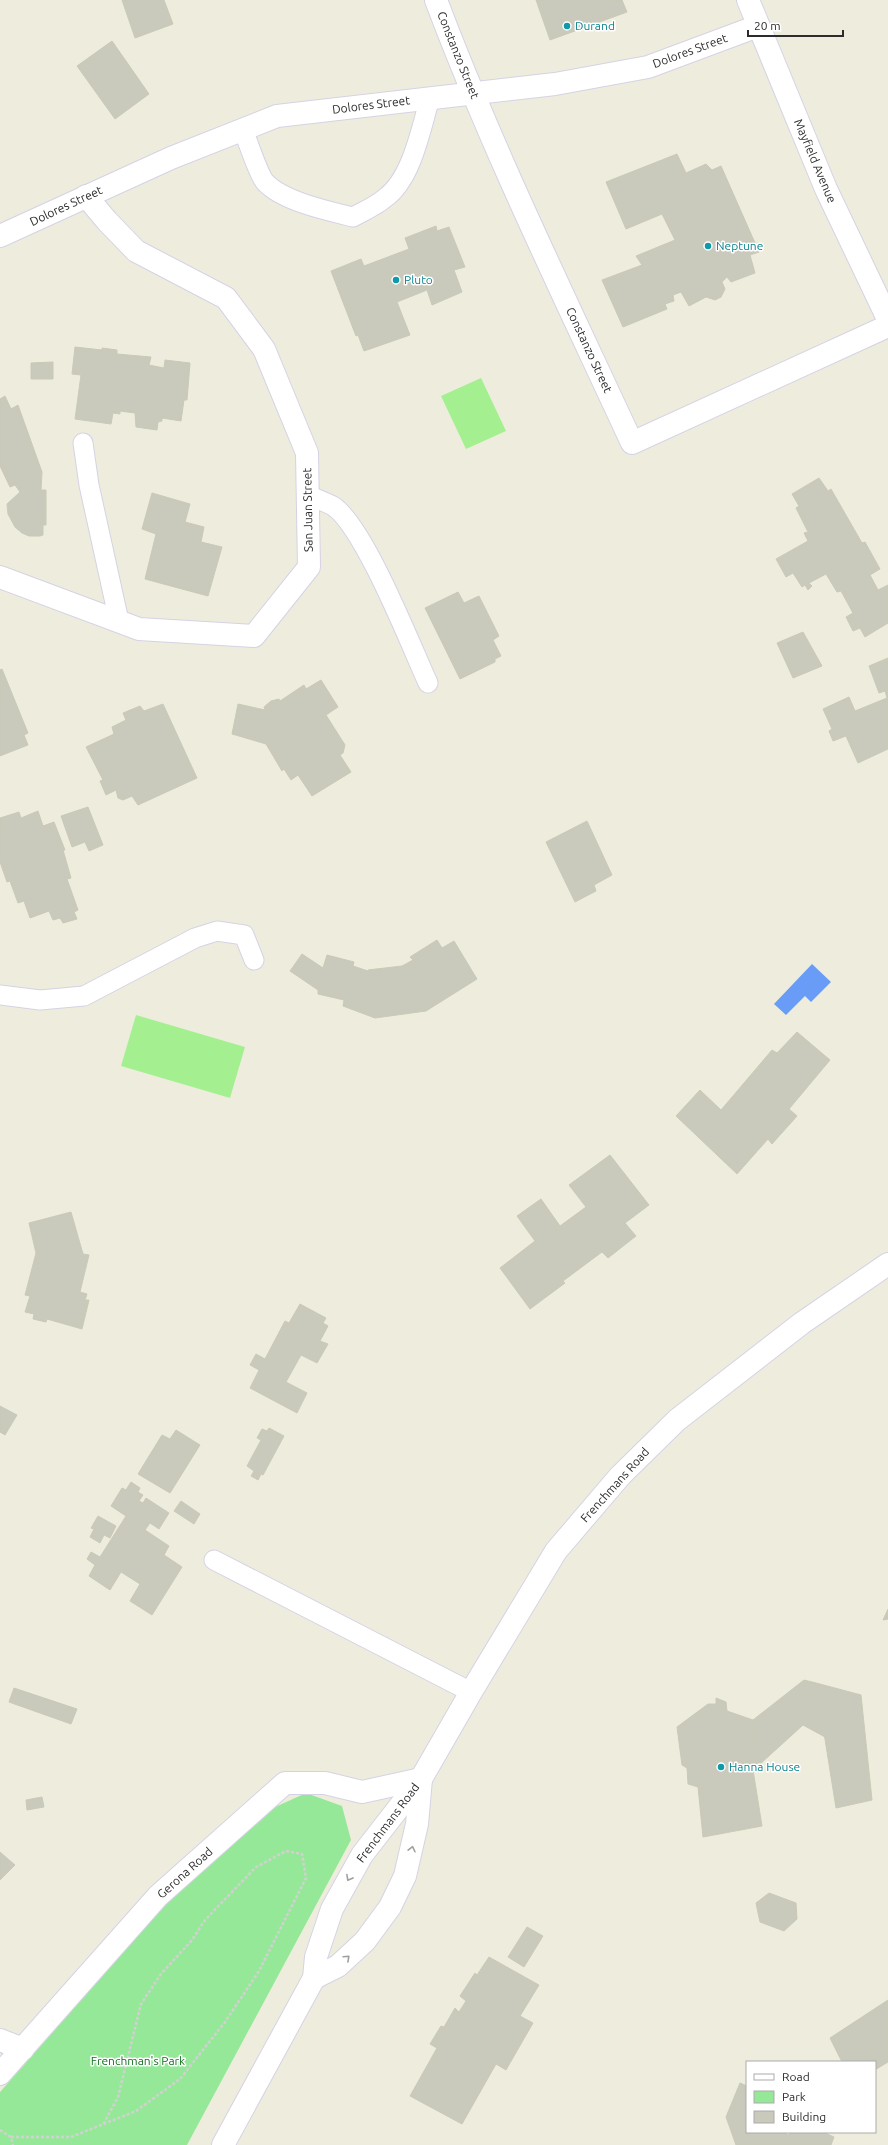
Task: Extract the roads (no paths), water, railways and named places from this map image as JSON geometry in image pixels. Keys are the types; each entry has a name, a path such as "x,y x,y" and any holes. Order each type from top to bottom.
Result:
{"street":[{"name":"Constanzo Street","path":"436,0 461,67 498,155 632,443 888,326"},
{"name":"Mayfield Avenue","path":"748,0 826,189 888,319"},
{"name":"Dolores Street","path":"0,236 171,158 277,116 555,84 648,67 758,26"},
{"name":"San Juan Street","path":"0,578 139,629 254,636 309,567 307,453 264,349 226,298 136,251 107,221 86,196"},
{"name":"Frenchmans Road","path":"223,2145 314,1978 316,1956 332,1909 362,1855 421,1779 471,1692 556,1552 620,1476 677,1420 802,1323 888,1264"},
{"name":"Frenchmans Road","path":"314,1978 338,1966 360,1946 390,1907 405,1876 417,1824 421,1779"},
{"name":"Gerona Road","path":"0,2074 158,1896 284,1783 325,1783 362,1792 421,1779"},
{"path":"0,2040 23,2049"}],"lane":[{"path":"243,130 264,181 285,196 317,208 353,217 387,198 401,180 413,156 430,98"},
{"path":"83,443 88,486 118,621"},
{"path":"308,495 334,507 356,531 390,598 428,684"},
{"path":"0,995 40,1000 84,996 195,938 217,931 244,935 254,960"},
{"path":"214,1560 471,1692"}],"water":[{"path":"812,964 831,982 811,1002 805,996 786,1015 774,1004"}],"place":[{"name":"Durand","path":"567,26"},
{"name":"Neptune","path":"708,246"},
{"name":"Pluto","path":"396,280"},
{"name":"Hanna House","path":"721,1767"}],"park label":[{"name":"Frenchman's Park","path":"138,2061"}]}
